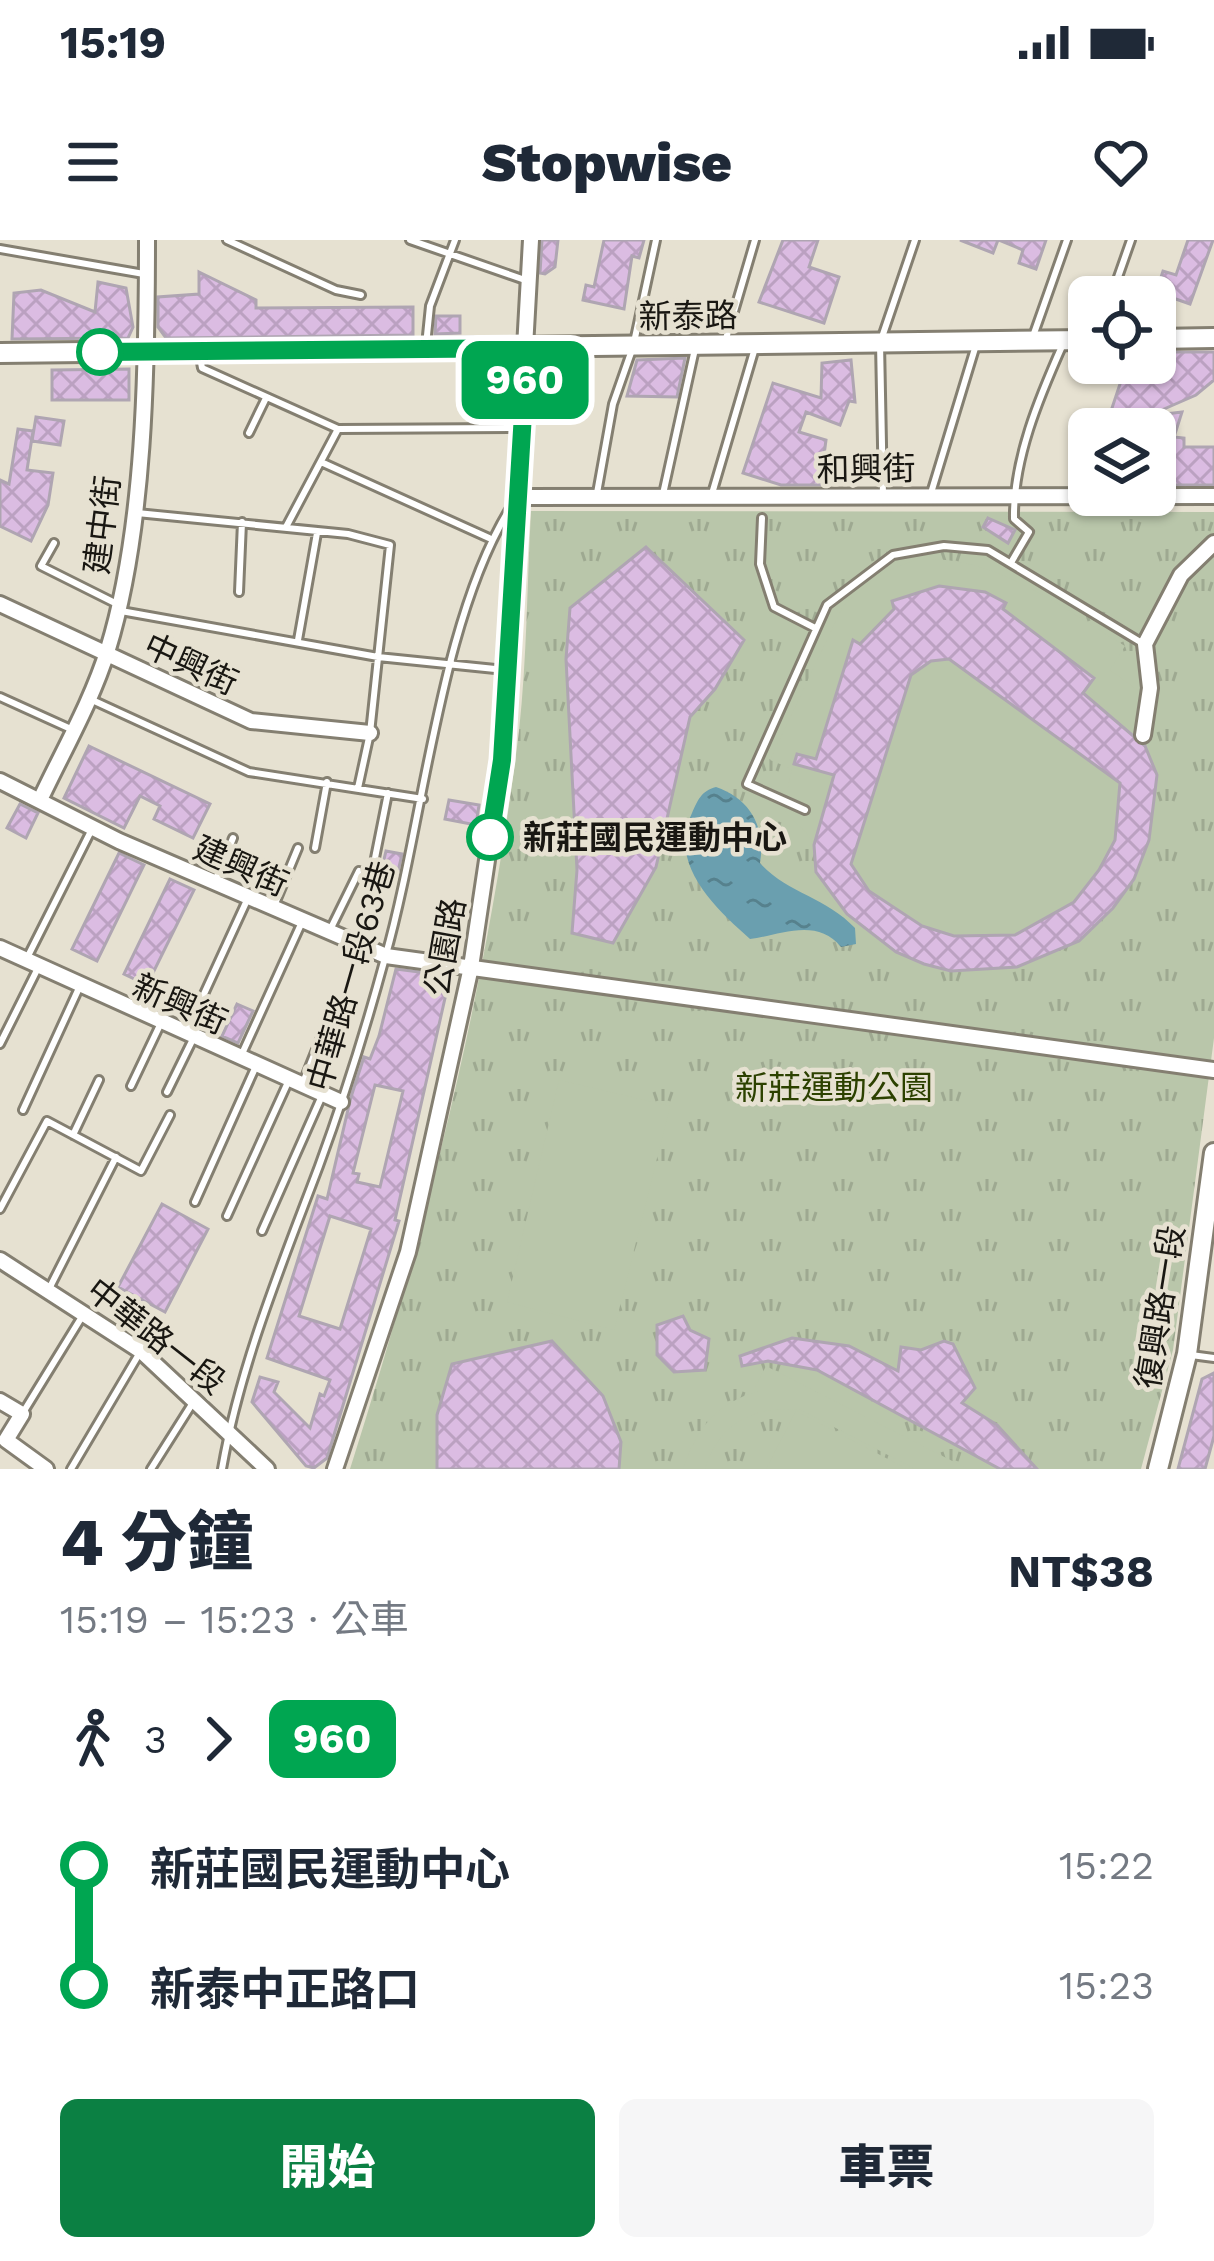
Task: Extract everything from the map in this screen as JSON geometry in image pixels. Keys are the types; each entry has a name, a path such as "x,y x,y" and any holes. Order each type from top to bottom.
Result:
{"main road":[{"path":"1176,336 1212,332"},
{"name":"新泰路","path":"0,353 1068,340"},
{"name":"復興路一段","path":"1158,1469 1187,1354 1209,1219 1214,1153"}],"street":[{"name":"建中街","path":"40,800 106,655 119,608 146,352 147,240"},
{"name":"公園路","path":"335,1469 408,1252 471,967 502,760 531,240"},
{"name":"和興街","path":"518,497 1214,496"},
{"path":"1144,735 1150,688 1145,644 1181,575 1214,543"},
{"name":"中興街","path":"0,604 251,721 370,733"},
{"name":"建興街","path":"0,782 214,883 386,956 1214,1070"},
{"name":"新興街","path":"0,948 160,1025 341,1102"},
{"name":"中華路一段","path":"0,1260 141,1351 267,1469"},
{"path":"0,1401 22,1414 3,1445 46,1469"}],"lane":[{"path":"227,240 336,290 361,295"},
{"path":"410,240 530,282"},
{"path":"426,349 430,306 454,240"},
{"path":"596,497 614,404 633,346 656,240"},
{"path":"724,345 755,240"},
{"path":"883,496 880,343 914,240"},
{"path":"1032,341 1067,240"},
{"path":"1118,276 1131,240"},
{"path":"0,249 147,274"},
{"path":"1012,561 1028,532 1014,518 1013,495 1037,402 1064,340"},
{"path":"930,496 977,342"},
{"path":"711,497 756,345"},
{"path":"662,497 696,346"},
{"path":"199,351 202,368 338,429 522,428"},
{"path":"249,433 266,398"},
{"path":"285,528 338,429"},
{"path":"321,462 489,538"},
{"name":"中華路一段63巷","path":"222,1469 288,1241 341,1102 386,956 452,665 489,538 518,497"},
{"path":"132,513 242,522 390,545 370,733 358,788"},
{"path":"762,518 760,564 774,607 815,628"},
{"path":"239,592 242,522"},
{"path":"298,640 317,533"},
{"path":"54,543 41,566 119,608 378,657 508,670"},
{"path":"805,810 747,784 815,628 844,588 893,555 944,546 988,550 1145,644"},
{"path":"87,698 249,772 423,799"},
{"path":"1,700 73,730"},
{"path":"315,848 327,782"},
{"path":"373,868 388,793"},
{"path":"0,1044 93,828"},
{"path":"214,883 233,838"},
{"path":"273,909 298,848"},
{"path":"328,934 359,871"},
{"path":"167,1092 248,898"},
{"path":"240,1060 302,922"},
{"path":"23,1110 79,988"},
{"path":"227,1216 329,1017"},
{"path":"131,1086 160,1025"},
{"path":"195,1202 256,1066"},
{"path":"73,1135 99,1080"},
{"path":"262,1231 323,1094"},
{"path":"0,1209 46,1121 142,1171 170,1114"},
{"path":"49,1289 116,1156"},
{"path":"22,1414 85,1312"},
{"path":"71,1469 141,1351"},
{"path":"1187,1354 1214,1358"},
{"path":"151,1469 196,1398"}],"green space":[{"name":"新莊運動公園","path":"531,511 1068,512 1068,516 1214,512 1214,1038 1173,1350 1141,1469 350,1469 405,1287 472,1012 506,825 525,649"},
{"path":"917,559 974,565 1051,600 1125,646 1110,670 1143,694 1132,733 1152,761 1156,792 1139,862 1115,902 1082,934 1044,957 1001,969 956,970 911,958 852,920 819,879 810,839 783,809 792,769 770,760 843,606 876,576"},
{"path":"559,1080 670,1106 614,1330 507,1302"},
{"path":"766,1366 968,1469 915,1469 801,1410 784,1409 741,1420 719,1440 705,1469 683,1469 710,1419 731,1402 759,1391 755,1387"},
{"path":"796,1411 907,1469 766,1469"}],"water":[{"path":"716,787 738,799 753,816 761,838 760,863 844,918 855,928 856,944 841,947 809,930 750,939 710,899 690,867 686,831 696,804"}],"building":[{"path":"542,240 558,240 555,267 545,274 540,273"},
{"path":"604,240 644,240 639,258 632,256 624,309 583,300 586,285 594,287"},
{"path":"783,240 818,240 809,267 839,277 824,323 759,302"},
{"path":"960,240 998,240 993,253"},
{"path":"999,240 1046,240 1036,269 1019,263 1023,250"},
{"path":"1188,240 1213,240 1190,304 1176,299 1176,276 1161,276 1163,271 1176,275"},
{"path":"199,272 256,300 256,308 413,307 413,335 166,338 158,327 158,297 199,294"},
{"path":"98,282 126,288 133,327 128,338 12,339 14,293 41,290 95,312"},
{"path":"436,316 460,316 460,333 435,334"},
{"path":"1176,352 1214,352 1214,380 1196,395 1166,408 1112,408 1120,384 1176,384"},
{"path":"685,358 677,397 627,396 637,360"},
{"path":"851,360 855,402 849,401 840,425 806,412 799,432 826,440 820,485 781,485 743,473 773,383 821,398 822,363"},
{"path":"129,369 129,400 52,400 52,370"},
{"path":"36,417 64,421 60,445 32,441"},
{"path":"18,429 33,431 27,470 53,473 48,505 31,541 0,526 0,480 9,484"},
{"path":"1176,437 1184,438 1184,447 1214,447 1214,485 1176,485"},
{"path":"988,518 1015,530 1008,543 983,527"},
{"name":"新莊國民運動中心","path":"646,547 744,640 715,689 690,717 656,867 613,943 572,933 577,870 566,659 570,608"},
{"path":"939,586 985,592 1006,603 1003,609 1094,678 1083,693 1145,746 1157,775 1149,840 1134,879 1079,941 1017,967 951,971 924,964 896,952 847,914 816,872 814,845 834,775 794,764 797,754 816,759 853,640 860,644 894,609 892,601","holes":["949,659 1120,783 1115,840 1099,870 1074,902 1015,935 954,936 922,926 869,891 851,864 911,675 931,661"]},
{"path":"89,746 210,804 193,838 154,819 160,806 140,796 124,828 64,798"},
{"path":"449,800 479,805 476,825 445,819"},
{"path":"20,804 38,813 26,838 7,828"},
{"path":"386,851 402,854 397,876 381,872"},
{"path":"119,853 144,865 97,961 72,949"},
{"path":"170,879 194,890 147,985 124,974"},
{"path":"396,969 450,976 395,1220 399,1221 327,1458 314,1468 306,1466 252,1402 260,1377 278,1382 274,1392 310,1428 320,1394 324,1396 330,1380 267,1358 318,1196 327,1199 364,1057 370,1059","holes":["375,1085 403,1091 380,1187 357,1182 359,1174 353,1173","330,1216 371,1229 340,1329 299,1316"]},
{"path":"237,1004 253,1011 238,1043 222,1036"},
{"path":"162,1204 208,1229 165,1312 118,1287"},
{"path":"683,1316 690,1330 709,1339 705,1370 674,1372 657,1355 657,1325"},
{"path":"792,1338 849,1346 898,1371 901,1347 921,1350 944,1341 953,1344 975,1388 962,1403 997,1425 1037,1469 1000,1469 817,1370 768,1361 742,1366 740,1356"},
{"path":"552,1341 603,1396 621,1442 619,1469 437,1469 437,1415 452,1364"},
{"path":"1214,1373 1214,1436 1205,1469 1178,1469 1202,1379"}],"bus line":[{"name":"960","path":"100,352 527,348 502,760 490,837"}],"place":[{"name":"新莊國民運動中心","path":"490,837"}]}
